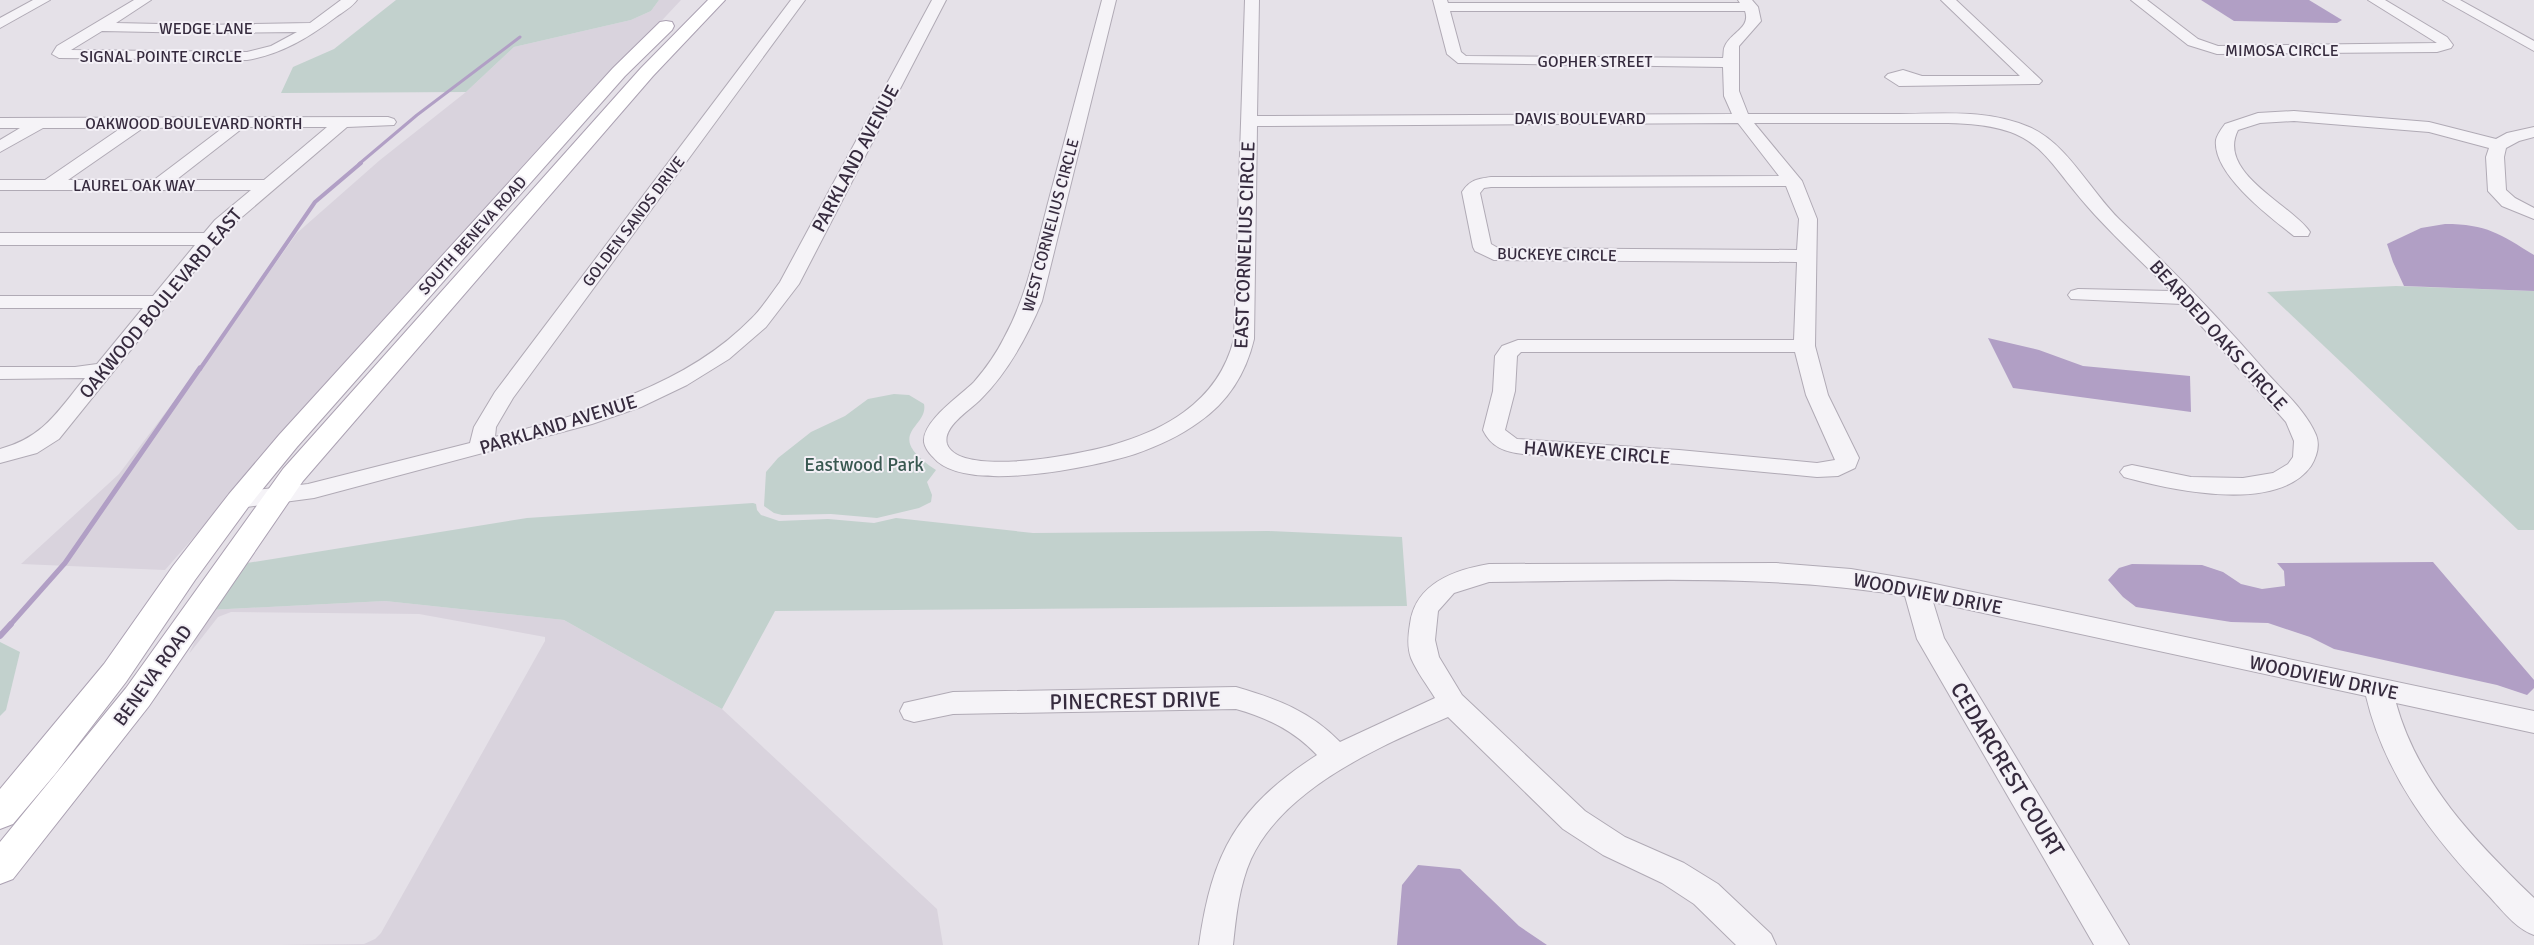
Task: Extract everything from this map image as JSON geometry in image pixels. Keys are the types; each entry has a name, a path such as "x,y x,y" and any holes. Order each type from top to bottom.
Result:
{"main road":[{"name":"SOUTH BENEVA ROAD","path":"276,482 614,78 692,0"},
{"name":"SOUTH BENEVA ROAD","path":"276,482 647,72 717,0"},
{"name":"BENEVA ROAD","path":"0,814 44,763 115,673 184,573 239,500 276,482"},
{"name":"BENEVA ROAD","path":"0,868 88,762 157,670 276,482"}],"street":[{"path":"0,24 43,0"},
{"name":"SIGNAL POINTE CIRCLE","path":"144,0 62,49 59,54 253,55 282,47 350,0"},
{"name":"GOLDEN SANDS DRIVE","path":"481,448 485,427 503,396 798,0"},
{"name":"PARKLAND AVENUE","path":"276,482 297,494 560,427 635,401 702,367 754,328 772,309 789,284 939,0"},
{"name":"WEST CORNELIUS CIRCLE","path":"940,453 936,440 938,432 977,391 999,364 1018,334 1032,301 1109,0"},
{"name":"EAST CORNELIUS CIRCLE","path":"940,453 959,465 983,469 1043,466 1080,460 1112,453 1160,436 1195,415 1220,392 1237,367 1244,338 1252,0"},
{"path":"1920,81 2034,81 1948,0"},
{"name":"MIMOSA CIRCLE","path":"2138,0 2192,42 2218,50 2443,47 2446,45 2442,40 2375,0"},
{"path":"2450,0 2534,47"},
{"path":"1441,4 1748,4 1753,12 1753,24 1732,46 1732,95 1743,118 1793,181 1800,194 1808,219 1803,310 1804,346"},
{"name":"GOPHER STREET","path":"1441,4 1454,54 1459,59 1473,61 1696,61 1732,63"},
{"name":"WEDGE LANE","path":"99,27 204,29 312,27"},
{"path":"2301,232 2261,200 2232,164 2225,149 2224,139 2231,127 2258,118 2294,116 2429,127 2498,145 2513,137 2534,132"},
{"name":"DAVIS BOULEVARD","path":"1249,121 1743,118 1910,120"},
{"name":"BEARDED OAKS CIRCLE","path":"1910,120 1974,119 2018,129 2043,142 2097,206 2190,298 2296,421 2306,442 2304,461 2296,470 2285,477 2269,482 2245,486 2192,485 2132,472"},
{"path":"49,185 140,122"},
{"path":"158,185 241,122"},
{"name":"OAKWOOD BOULEVARD NORTH","path":"0,123 388,122"},
{"path":"0,147 39,123"},
{"name":"OAKWOOD BOULEVARD EAST","path":"0,456 29,448 51,434 227,219 342,123"},
{"path":"2498,145 2495,157 2497,191 2508,202 2534,214"},
{"name":"BUCKEYE CIRCLE","path":"1793,181 1491,182 1478,184 1470,192 1482,247 1494,254 1807,256"},
{"name":"LAUREL OAK WAY","path":"0,185 267,185"},
{"path":"0,239 210,239"},
{"path":"2078,295 2190,298"},
{"path":"0,302 158,302"},
{"name":"HAWKEYE CIRCLE","path":"1518,346 1804,346 1815,389 1847,458 1844,466 1817,470 1679,457 1523,447 1506,443 1498,437 1494,430 1504,391 1506,356 1509,350 1518,346"},
{"path":"0,373 75,373 102,370"},
{"name":"WOODVIEW DRIVE","path":"1759,945 1706,894 1673,873 1614,846 1574,820 1452,703 1425,658 1421,627 1425,610 1433,598 1456,582 1476,575 1776,572 1851,578 1916,589 2534,722"},
{"name":"CEDARCREST COURT","path":"1916,589 1931,639 2112,945"},
{"path":"2378,688 2383,713 2397,750 2412,779 2432,810 2470,856 2534,920"},
{"name":"PINECREST DRIVE","path":"914,711 953,703 1236,698 1271,708 1297,719 1318,737 1337,758"},
{"path":"1216,945 1225,888 1238,852 1250,833 1280,798 1318,769 1337,758 1416,718 1452,703"}],"shaded area":[{"path":"659,0 681,0 439,259 165,570 21,564 119,474 228,330 297,233 380,160 466,92 514,47 631,20 651,11"},
{"path":"2201,0 2309,0 2342,20 2337,23 2234,21"},
{"path":"2445,224 2483,228 2512,241 2534,255 2534,291 2404,286 2387,244 2421,228"},
{"path":"1988,338 2039,350 2083,366 2190,376 2191,412 2013,388"},
{"path":"2433,562 2534,680 2534,688 2527,695 2497,685 2334,649 2310,637 2268,623 2231,622 2136,607 2123,597 2108,580 2119,568 2132,564 2202,565 2223,572 2241,584 2262,589 2285,586 2284,571 2277,563"},
{"path":"385,601 564,620 722,709 937,909 943,945 279,945 364,944 375,939 381,933 545,641 545,637 419,614 231,612 218,617 189,654 209,610"},
{"path":"1418,865 1460,869 1519,926 1547,945 1397,945 1402,885"}],"green space":[{"path":"396,0 659,0 651,11 631,20 514,47 466,92 281,93 293,67 334,49"},
{"path":"2396,286 2534,291 2534,530 2518,530 2267,292"},
{"name":"Eastwood Park","path":"894,394 909,395 924,404 924,412 911,432 909,439 920,458 936,470 927,482 932,495 931,502 919,508 877,518 831,514 782,515 774,513 764,506 766,472 778,458 811,432 845,416 868,399"},
{"path":"756,504 757,510 761,515 779,521 828,519 874,523 896,518 1033,533 1269,531 1402,537 1407,606 775,611 722,709 564,620 385,601 209,610 241,564 527,518"},
{"path":"0,642 20,652 6,710 0,716"}],"waterway":[{"path":"359,164 417,115 520,37"},
{"path":"200,369 315,202 361,163"},
{"path":"10,625 65,563 200,368"},
{"path":"0,636 11,624"}]}
